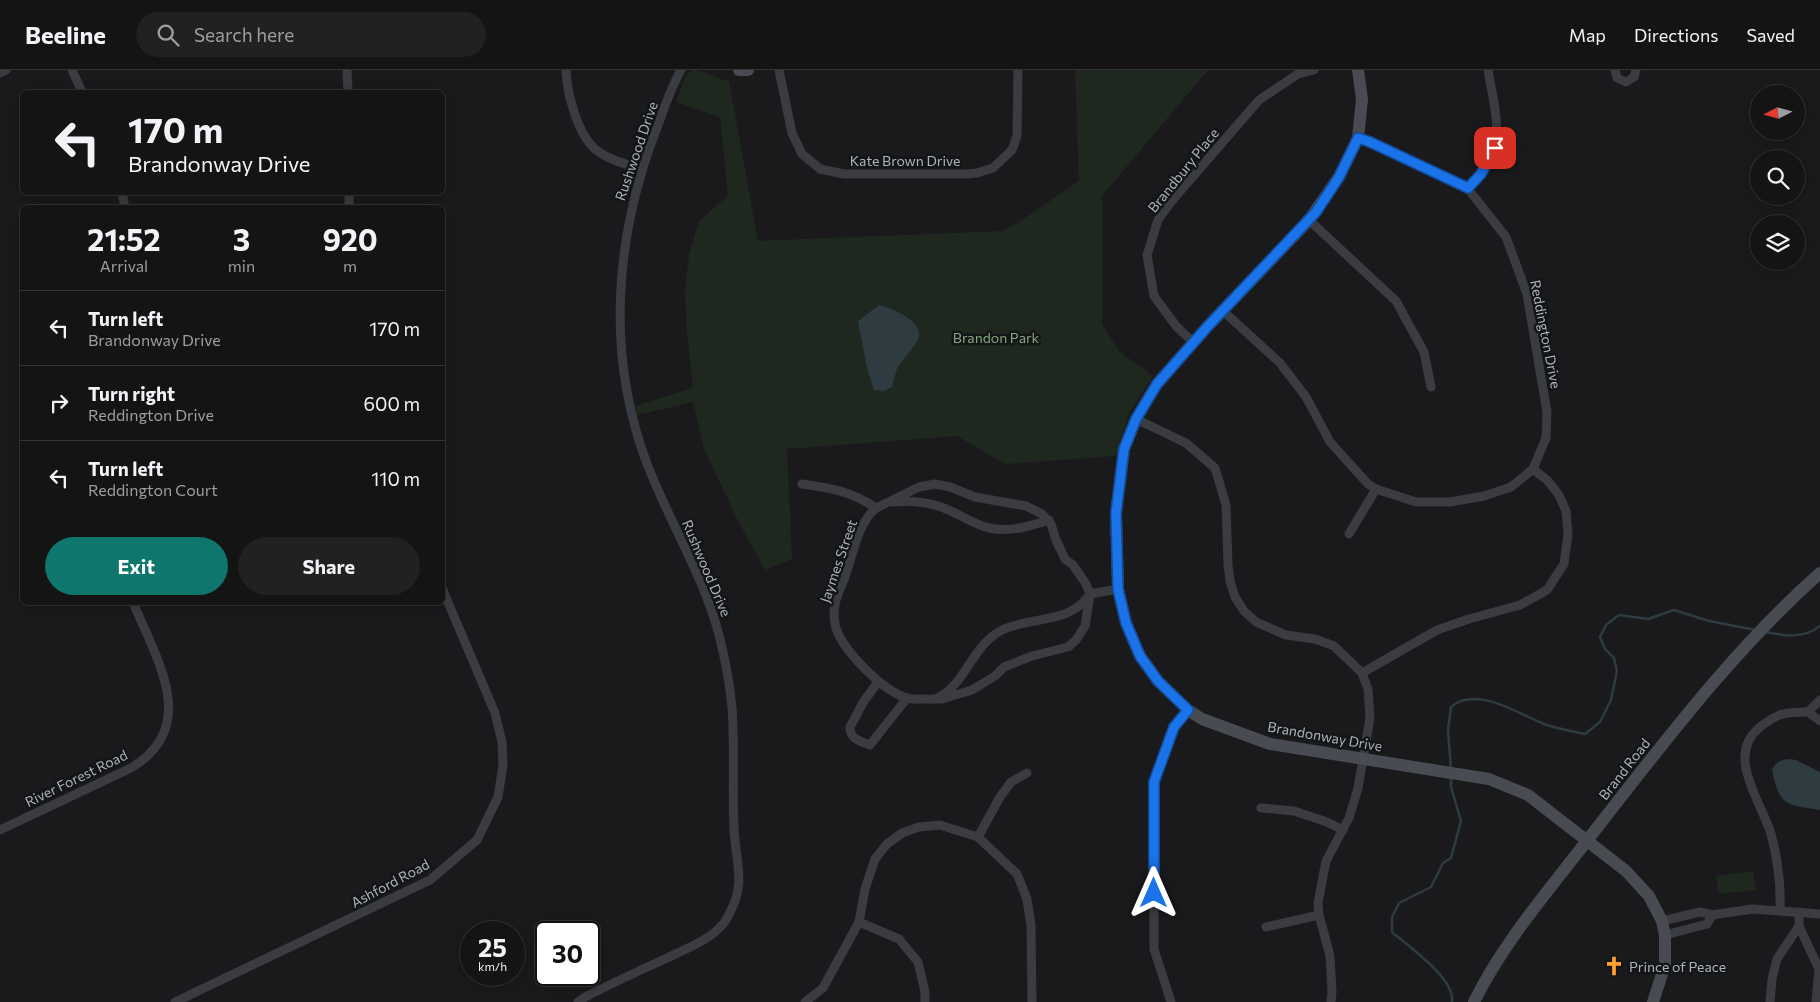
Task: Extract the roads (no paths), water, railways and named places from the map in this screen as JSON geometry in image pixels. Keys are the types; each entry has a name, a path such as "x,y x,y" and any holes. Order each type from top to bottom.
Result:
{"street":[{"path":"0,73 6,70"},
{"path":"72,70 81,90"},
{"path":"348,70 348,90"},
{"path":"566,70 567,87 577,118 591,144 595,149 613,160 642,169"},
{"name":"Rushwood Drive","path":"578,1002 584,997 701,942 724,924 737,898 740,870 734,832 733,729 726,664 719,634 705,592 645,459 635,426 625,374 620,318 622,260 627,226 642,169 681,70"},
{"path":"739,70 748,70"},
{"name":"Kate Brown Drive","path":"779,70 792,133 802,154 820,169 844,174 977,174 993,168 1012,150 1018,129 1018,70"},
{"name":"Brandbury Place","path":"1194,342 1176,326 1154,296 1146,255 1158,220 1170,203 1259,100 1298,74 1314,70"},
{"name":"Brandonway Drive","path":"1358,70 1362,99 1358,138 1339,177 1309,220 1157,384 1136,419 1124,449 1116,513 1118,589 1126,623 1140,656 1158,681 1188,710 1202,719 1270,744 1489,779 1528,795 1626,871 1649,896 1662,921 1666,935 1665,964 1653,1002"},
{"path":"1468,188 1481,174 1495,148 1496,118 1488,70"},
{"path":"1615,70 1617,78 1626,82 1632,80 1636,70 1640,70"},
{"name":"Reddington Drive","path":"1358,138 1468,188 1506,237 1528,294 1547,412 1546,438 1533,469"},
{"path":"1309,220 1396,301 1424,352 1431,387"},
{"path":"1223,311 1280,363 1306,397 1330,442 1368,484 1376,489 1416,502 1450,502 1484,496 1511,487 1533,469 1548,481 1560,495 1566,511 1568,534 1564,564 1547,590 1520,605 1469,618 1437,630 1362,673"},
{"path":"1136,419 1186,443 1215,468 1226,505 1230,581 1235,597 1244,611 1256,622 1286,635 1316,639 1334,646 1362,673 1368,689 1370,718 1358,788 1349,818 1326,861 1318,903 1319,915 1330,956 1332,992 1330,1002"},
{"path":"802,484 835,489 865,501 876,508"},
{"name":"Jaymes Street","path":"907,698 878,682 841,642 835,624 835,605 859,532 870,513 876,508 919,487 934,484 950,487 974,497 1026,506 1049,520"},
{"path":"1349,534 1376,489"},
{"name":"Jaymes Street","path":"888,502 916,502 940,506 963,518 993,529 1016,530 1049,520"},
{"path":"878,682 864,701 850,727 854,738 870,744 907,698 942,699 972,690 995,676 1004,667 1032,656 1068,647 1076,640 1085,626 1090,594 1086,584 1073,566 1065,559 1049,520"},
{"name":"Brand Road","path":"1474,1002 1497,960 1669,736 1748,642 1820,573"},
{"path":"936,699 950,690 990,636 1012,625 1064,614 1085,602 1090,594 1118,589"},
{"name":"Ashford Road","path":"175,1002 430,880 477,840 498,797 503,765 502,742 495,713 445,595"},
{"name":"River Forest Road","path":"0,830 131,768 145,760 160,742 168,719 169,696 134,605"},
{"path":"1808,712 1820,700"},
{"path":"1171,1002 1154,949 1154,782 1174,727 1188,710"},
{"path":"1780,910 1781,881 1779,863 1770,832 1748,779 1745,766 1746,752 1749,740 1756,730 1772,717 1786,712 1808,712 1820,720"},
{"path":"978,837 1000,797 1012,782 1027,773"},
{"path":"1261,808 1294,812 1327,822 1343,830"},
{"path":"805,1002 824,988 859,922 865,889 875,859 886,844 902,833 920,827 940,825 978,837 1016,874 1027,899 1031,925 1032,1002"},
{"path":"1662,921 1700,912 1712,915 1753,909 1820,914"},
{"path":"1799,912 1799,926 1819,969 1816,1002"},
{"path":"1266,927 1319,915"},
{"path":"1666,935 1707,924 1712,915"},
{"path":"859,922 899,939 918,962 925,992 925,1002"},
{"path":"1770,1002 1772,979 1777,959 1799,926"}],"waterway":[{"path":"1451,768 1448,730 1451,707 1461,701 1485,700 1510,708 1549,726 1585,734 1600,722 1611,700 1617,671 1614,658 1605,649 1600,637 1606,625 1619,615 1648,619 1674,610 1709,621 1756,630"},
{"path":"1766,632 1801,635 1820,626"},
{"path":"1451,778 1451,787 1461,821 1451,858 1443,863 1431,887 1399,903 1392,917 1392,932 1439,973 1451,993 1452,1002"}],"place":[{"name":"Prince of Peace","path":"1614,966"}],"park label":[{"name":"Brandon Park","path":"996,337"}]}
